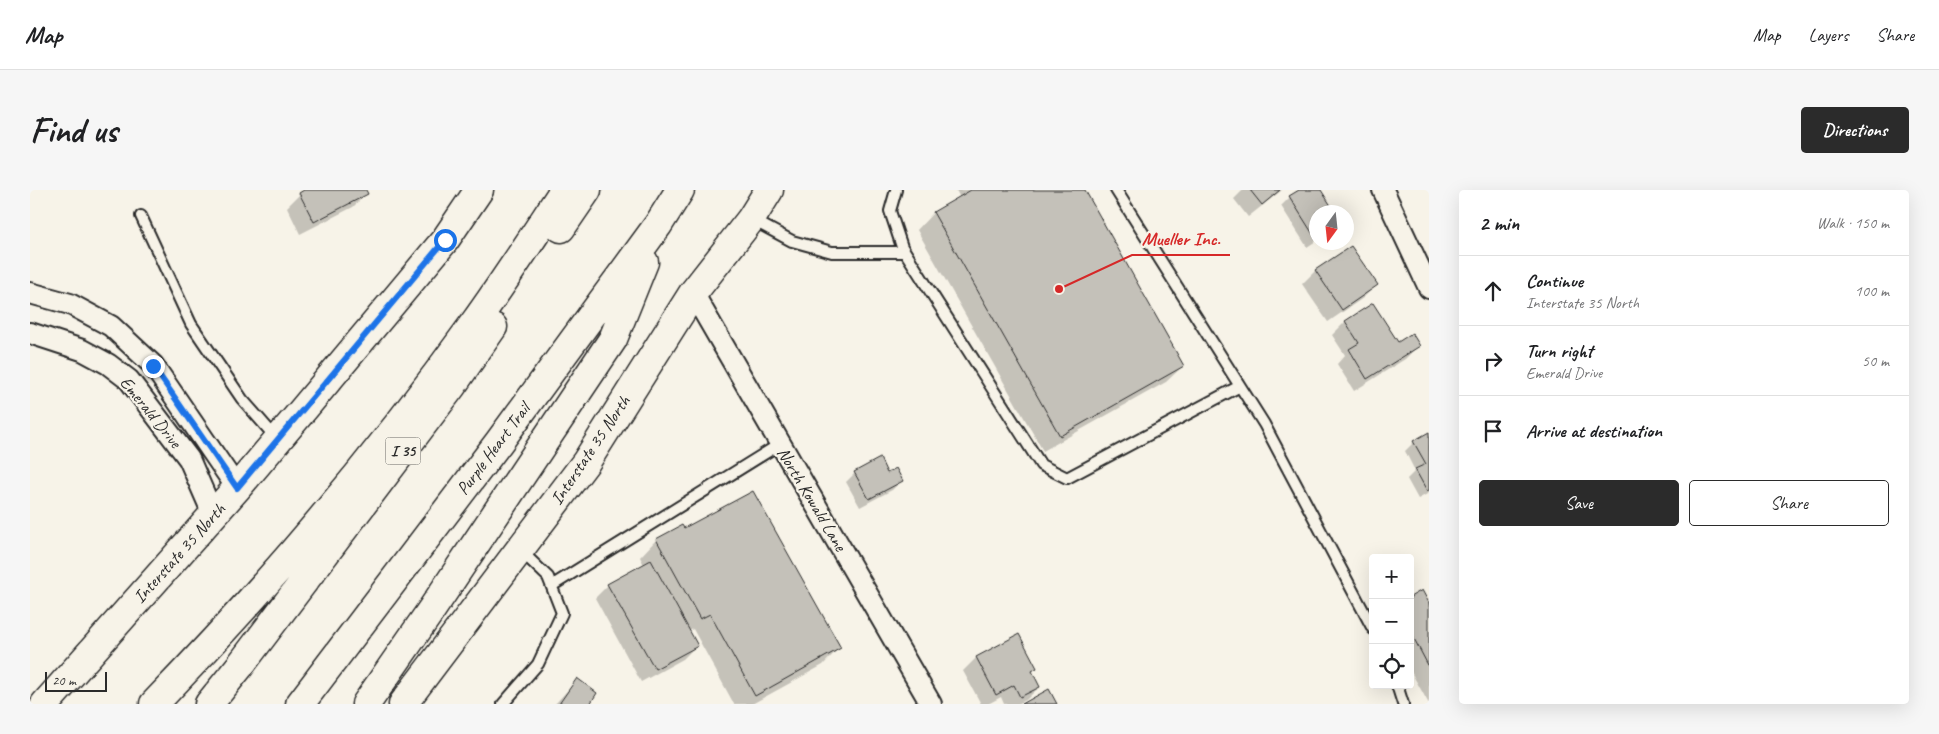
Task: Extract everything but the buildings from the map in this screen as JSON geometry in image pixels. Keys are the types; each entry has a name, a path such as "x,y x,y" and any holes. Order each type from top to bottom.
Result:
{"main road":[{"name":"Interstate 35 North","path":"45,704 237,488 445,240 479,190"},
{"path":"154,704 215,642 329,510 476,321 564,190"},
{"name":"I 35","path":"209,704 452,386 587,190"},
{"name":"Purple Heart Trail","path":"300,704 505,434 658,226 680,190"},
{"name":"Interstate 35 North","path":"403,704 586,462 693,293 751,220 769,190"},
{"path":"366,704 613,340 658,226"}],"street":[{"path":"1383,190 1429,288"},
{"name":"Emerald Drive","path":"30,293 70,304 112,326 153,366 237,488"},
{"name":"North Kowald Lane","path":"693,293 931,704"},
{"name":"Emerald Drive","path":"30,333 82,350 108,364 129,380 189,459 213,514"}],"lane":[{"path":"896,190 890,211 906,252 1041,465 1067,478 1240,386"},
{"path":"1116,190 1264,424 1369,622"},
{"path":"141,216 191,324 242,399 277,440"},
{"path":"751,220 792,241 832,252 906,252"},
{"path":"553,585 780,444"},
{"path":"503,704 538,664 562,613 548,576 520,549"},
{"path":"1399,689 1403,704"}],"place":[{"name":"Mueller Inc.","path":"1059,289"}],"route":[{"path":"153,366 237,488 445,240"}]}
